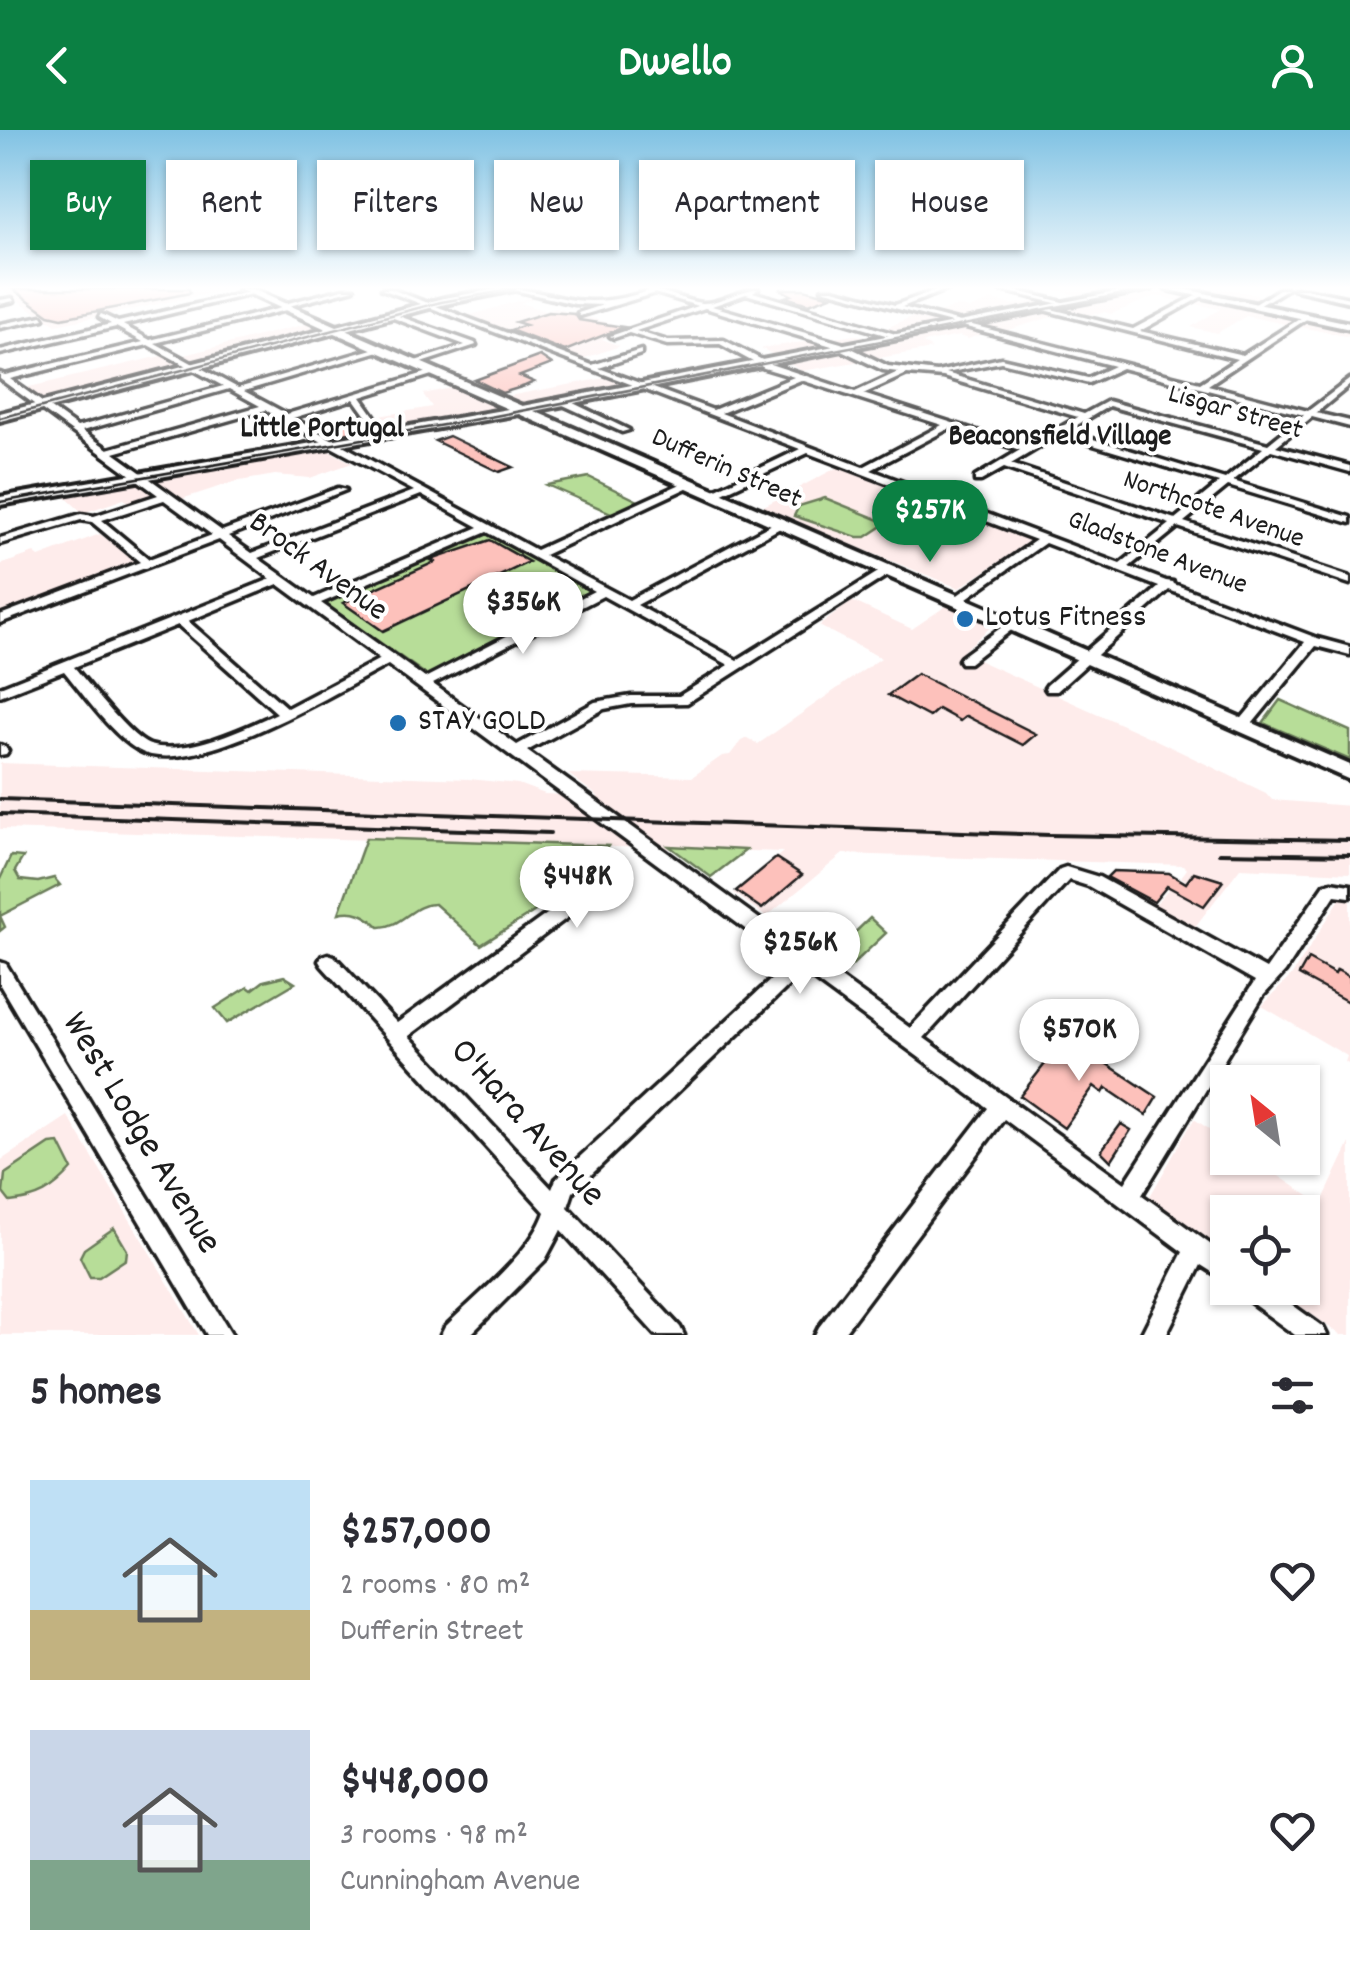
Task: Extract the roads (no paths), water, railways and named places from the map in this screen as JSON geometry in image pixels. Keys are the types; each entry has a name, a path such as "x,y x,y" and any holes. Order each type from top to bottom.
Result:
{"main road":[{"path":"0,417 274,345"},
{"name":"Dufferin Street","path":"373,345 1350,773"},
{"path":"0,501 521,411 858,345"}],"street":[{"path":"0,352 28,345"},
{"path":"2,377 135,345"},
{"path":"155,345 738,666"},
{"path":"414,364 471,345"},
{"name":"Gladstone Avenue","path":"533,345 1313,641 1350,651"},
{"path":"727,345 762,364 1028,450"},
{"path":"837,345 881,366 935,373 1086,416"},
{"path":"1045,345 1350,424"},
{"path":"1192,345 1244,358"},
{"path":"1202,386 1263,345"},
{"path":"74,430 382,349"},
{"path":"594,368 638,352"},
{"path":"935,373 1001,360 1086,381 1121,365"},
{"path":"855,395 905,371"},
{"path":"284,418 432,372"},
{"name":"Brock Avenue","path":"2,377 1210,1258"},
{"path":"714,413 801,377"},
{"path":"1122,567 1350,381"},
{"path":"356,396 372,418"},
{"path":"564,402 625,430"},
{"name":"Lisgar Street","path":"1086,416 1108,403 1350,470"},
{"path":"105,453 266,408"},
{"path":"978,480 1086,416"},
{"path":"864,470 949,425"},
{"path":"1061,432 1350,520"},
{"path":"713,494 808,449"},
{"name":"Northcote Avenue","path":"1004,465 1350,581"},
{"path":"536,554 688,484"},
{"path":"0,619 341,490"},
{"path":"248,558 421,492"},
{"path":"95,520 166,496"},
{"path":"0,541 80,517 95,520 148,564"},
{"path":"629,605 780,524"},
{"path":"312,603 487,528"},
{"path":"956,601 1045,538"},
{"path":"515,752 589,709 620,701 682,700 887,571"},
{"path":"0,692 279,580"},
{"path":"1052,688 1169,584"},
{"path":"422,684 604,591"},
{"path":"180,620 284,712"},
{"path":"966,660 1010,624"},
{"path":"1243,726 1313,641"},
{"path":"66,666 146,748 176,751 212,745 389,660"},
{"path":"397,1034 606,880 618,866"},
{"path":"910,1040 1060,876 1077,874 1267,979"},
{"path":"1126,1199 1267,979 1332,888 1350,891"},
{"name":"O'Hara Avenue","path":"328,960 672,1335"},
{"path":"454,1335 537,1252 550,1230 564,1186 804,960"},
{"name":"West Lodge Avenue","path":"0,970 220,1335"},
{"path":"827,1335 1001,1107"},
{"path":"1153,1335 1197,1249"},
{"path":"1273,1305 1314,1335"}],"tram line":[{"path":"0,418 277,345"},
{"path":"0,502 495,416 859,345"}],"railway":[{"path":"0,799 1049,835 1350,840"},
{"path":"0,814 550,833"},
{"path":"1219,853 1350,855"}],"place":[{"name":"Lotus Fitness","path":"965,619"},
{"name":"STAY GOLD","path":"398,723"}],"district":[{"name":"Little Portugal","path":"322,430"},
{"name":"Beaconsfield Village","path":"1060,438"}]}
